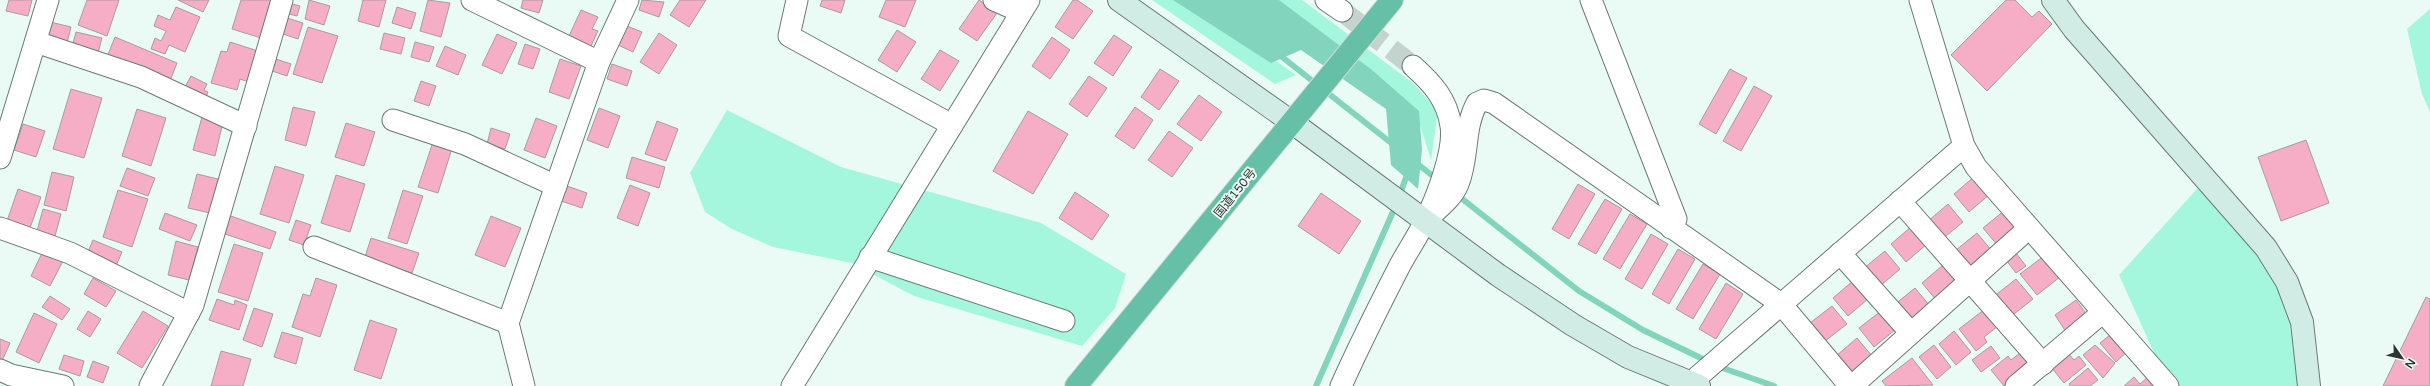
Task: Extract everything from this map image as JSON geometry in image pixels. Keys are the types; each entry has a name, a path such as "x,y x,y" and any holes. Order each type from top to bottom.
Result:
{"highway":[{"name":"国道150号","path":"1076,386 1297,118 1355,44 1392,0"}],"street":[{"path":"0,158 48,0"},
{"path":"150,386 189,313 246,126 282,0"},
{"path":"472,0 508,8 599,62"},
{"path":"524,386 508,323 599,62 628,0"},
{"path":"797,0 789,36 952,125"},
{"path":"792,386 1025,6 994,0"},
{"path":"1119,0 1297,118 1385,193 1498,275 1573,325 1628,357 1692,385 1780,304 1964,146"},
{"path":"1591,0 1676,219 1672,228"},
{"path":"1920,0 1964,146 1976,167 2168,386"},
{"path":"2053,0 2074,29 2266,248 2287,282 2302,322 2309,386"},
{"path":"36,42 142,77 246,126"},
{"path":"1341,386 1444,170 1451,128 1447,109 1435,86 1413,66"},
{"path":"1420,218 1448,199 1458,185 1472,112 1477,103 1484,100 1494,103 1780,304 1851,386 2029,228"},
{"path":"393,120 465,144 556,186"},
{"path":"1900,201 2043,364"},
{"path":"0,228 70,253 189,313"},
{"path":"314,246 508,323"},
{"path":"1840,253 1911,333"},
{"path":"870,257 1064,321"},
{"path":"2016,386 2103,312"},
{"path":"6,377 62,386"}],"shaded area":[{"path":"1152,0 1191,0 1296,75 1275,84"},
{"path":"1173,0 1279,0 1372,70 1419,111 1422,150 1418,189 1391,165 1386,109 1301,50 1271,63"},
{"path":"1267,0 1302,0 1413,83 1438,111 1431,160 1420,125"},
{"path":"2430,9 2430,112 2422,94 2407,29"},
{"path":"727,110 841,167 1041,223 1126,274 1115,308 1082,346 914,296 852,263 773,247 732,229 705,212 690,173"},
{"path":"2206,179 2295,302 2305,386 2169,386 2119,275"}],"building":[{"path":"9,0 32,0 28,16 6,11"},
{"path":"87,0 119,0 107,36 78,25"},
{"path":"178,0 209,0 203,12"},
{"path":"241,0 273,0 261,38 232,29"},
{"path":"309,0 330,6 324,25 305,19"},
{"path":"363,0 386,0 379,27 358,21"},
{"path":"428,0 450,3 441,37 420,31"},
{"path":"523,0 543,0 539,13 521,8"},
{"path":"642,0 664,2 659,17 639,10"},
{"path":"680,0 706,0 689,27 670,15"},
{"path":"822,0 845,0 841,13 820,6"},
{"path":"886,0 916,0 905,27 879,17"},
{"path":"979,0 997,13 977,41 959,29"},
{"path":"1073,0 1077,0 1093,11 1073,39 1055,27"},
{"path":"2006,0 2015,0 2032,17 2039,11 2052,24 1987,91 1951,55"},
{"path":"289,3 300,6 297,16 285,13"},
{"path":"176,7 200,17 185,52 169,45 165,54 151,49 155,38 161,41 166,31 154,26 158,15 170,20"},
{"path":"397,7 416,13 411,29 392,23"},
{"path":"581,10 598,17 592,29 598,31 591,46 569,36"},
{"path":"284,17 303,23 298,39 280,33"},
{"path":"50,22 71,27 67,43 46,37"},
{"path":"627,26 642,32 633,52 618,45"},
{"path":"308,27 338,36 322,83 293,74"},
{"path":"897,30 916,42 897,72 878,60"},
{"path":"76,32 102,38 98,53 72,47"},
{"path":"384,33 405,38 401,54 380,49"},
{"path":"659,33 677,45 659,74 640,62"},
{"path":"497,34 517,43 502,74 482,65"},
{"path":"1114,35 1132,47 1113,76 1094,63"},
{"path":"115,37 177,63 170,81 107,57"},
{"path":"1052,37 1070,50 1050,79 1032,66"},
{"path":"230,42 258,51 249,82 240,79 237,90 211,83 221,51 227,52"},
{"path":"415,42 434,47 429,62 411,57"},
{"path":"525,44 540,49 533,69 518,64"},
{"path":"445,46 466,55 458,75 436,66"},
{"path":"940,50 959,61 940,91 921,79"},
{"path":"273,58 291,64 287,76 269,70"},
{"path":"560,59 581,66 569,99 549,92"},
{"path":"612,64 632,71 627,86 607,79"},
{"path":"1160,69 1179,81 1159,110 1141,97"},
{"path":"1730,69 1747,78 1716,134 1699,124"},
{"path":"191,76 207,84 204,90 208,92 205,99 184,89"},
{"path":"1089,76 1107,88 1087,117 1069,104"},
{"path":"421,81 436,86 429,106 414,101"},
{"path":"1754,86 1772,96 1741,151 1723,141"},
{"path":"71,89 102,98 84,158 53,149"},
{"path":"1199,95 1222,112 1201,141 1177,124"},
{"path":"293,107 315,112 306,146 285,140"},
{"path":"1135,107 1153,120 1134,149 1115,136"},
{"path":"599,108 620,116 608,148 587,140"},
{"path":"137,109 166,118 151,166 122,156"},
{"path":"1028,111 1068,134 1033,194 993,171"},
{"path":"202,117 223,122 215,156 193,150"},
{"path":"536,118 557,126 545,158 524,150"},
{"path":"657,121 678,129 666,161 645,154"},
{"path":"346,123 375,132 364,166 335,157"},
{"path":"23,124 45,131 36,157 14,150"},
{"path":"491,128 510,134 505,149 487,144"},
{"path":"1169,131 1193,148 1172,177 1148,160"},
{"path":"434,139 453,145 438,193 418,187"},
{"path":"2306,140 2329,203 2281,221 2258,157"},
{"path":"632,157 665,167 659,188 626,178"},
{"path":"275,166 304,175 289,223 260,214"},
{"path":"127,168 155,178 148,196 120,186"},
{"path":"52,172 74,177 66,211 44,205"},
{"path":"197,174 218,179 210,213 188,208"},
{"path":"336,175 365,184 350,232 321,223"},
{"path":"1975,176 1990,194 1969,212 1954,194"},
{"path":"1578,184 1595,194 1569,239 1552,229"},
{"path":"630,185 650,193 638,226 617,218"},
{"path":"567,186 587,193 582,208 561,201"},
{"path":"18,189 41,197 30,228 7,221"},
{"path":"118,190 148,199 132,247 103,237"},
{"path":"403,190 423,196 407,244 388,238"},
{"path":"1075,192 1109,215 1092,240 1059,218"},
{"path":"1321,193 1361,221 1339,254 1298,226"},
{"path":"1605,199 1622,209 1596,254 1578,244"},
{"path":"1948,204 1963,222 1941,240 1927,222"},
{"path":"43,209 61,214 55,236 37,231"},
{"path":"2005,210 2020,228 1998,246 1983,228"},
{"path":"165,213 197,225 190,241 159,229"},
{"path":"1630,214 1647,224 1620,269 1603,259"},
{"path":"228,215 276,232 270,249 222,233"},
{"path":"491,216 521,228 505,267 475,255"},
{"path":"296,220 311,225 304,245 289,240"},
{"path":"1912,226 1927,244 1906,262 1891,244"},
{"path":"1977,233 1992,251 1971,268 1956,250"},
{"path":"1651,234 1668,244 1642,289 1625,279"},
{"path":"371,238 419,253 412,273 365,257"},
{"path":"93,240 122,252 116,266 87,254"},
{"path":"176,241 198,247 189,280 168,275"},
{"path":"234,244 263,253 248,301 218,292"},
{"path":"44,249 64,259 50,286 31,276"},
{"path":"1678,249 1695,259 1669,304 1652,294"},
{"path":"1885,251 1900,269 1879,287 1864,268"},
{"path":"2016,253 2026,266 2016,273 2006,260"},
{"path":"2044,256 2060,277 2037,295 2020,274"},
{"path":"1703,264 1720,274 1693,319 1676,309"},
{"path":"1943,265 1958,284 1937,301 1922,283"},
{"path":"93,278 116,291 106,307 84,294"},
{"path":"316,278 337,285 320,337 292,327 303,294 310,296"},
{"path":"2016,279 2033,299 2014,314 2011,311 2007,314 1993,297"},
{"path":"1854,280 1869,298 1848,316 1833,298"},
{"path":"1726,283 1743,294 1716,339 1699,329"},
{"path":"1915,288 1930,306 1909,323 1894,305"},
{"path":"50,296 70,309 62,320 42,307"},
{"path":"2426,297 2430,299 2430,386 2383,386"},
{"path":"217,299 234,305 235,300 247,305 239,330 209,320"},
{"path":"2076,300 2088,316 2066,332 2055,315"},
{"path":"1832,306 1847,324 1825,341 1810,323"},
{"path":"254,308 273,314 262,347 243,340"},
{"path":"1985,309 1997,327 1984,337 1987,342 1976,351 1959,329"},
{"path":"88,311 101,319 90,337 77,329"},
{"path":"143,311 168,326 142,368 117,353"},
{"path":"1881,311 1896,329 1874,347 1859,328"},
{"path":"34,313 57,324 39,363 16,352"},
{"path":"370,320 397,329 381,379 354,370"},
{"path":"1954,331 1971,352 1956,365 1939,344"},
{"path":"2115,331 2130,349 2116,362 2100,343"},
{"path":"282,332 303,338 296,364 274,357"},
{"path":"1857,338 1872,356 1851,374 1836,356"},
{"path":"0,339 10,343 2,361 0,360"},
{"path":"1934,345 1951,367 1937,379 1919,357"},
{"path":"2095,345 2115,363 2103,378 2083,355"},
{"path":"1991,346 2000,358 1981,372 1972,360"},
{"path":"221,351 251,359 243,386 211,386"},
{"path":"2020,353 2032,366 2007,386 2004,386 1991,370 2008,356 2011,360"},
{"path":"2068,353 2074,360 2079,356 2086,365 2064,383 2051,367"},
{"path":"64,355 84,361 80,376 59,369"},
{"path":"1912,358 1933,385 1886,386 1882,381"},
{"path":"93,361 109,367 103,383 87,377"},
{"path":"2088,368 2098,380 2090,386 2070,386 2069,384"},
{"path":"2134,377 2140,384 2148,377 2156,386 2124,386"}],"waterway":[{"path":"1277,53 1395,146"},
{"path":"1415,162 1438,180"},
{"path":"1399,197 1408,172"},
{"path":"1456,194 1579,291 1643,330 1709,362"},
{"path":"1316,386 1396,205"},
{"path":"1717,366 1774,386"}],"tunnel":[{"path":"1342,11 1413,66"}]}
